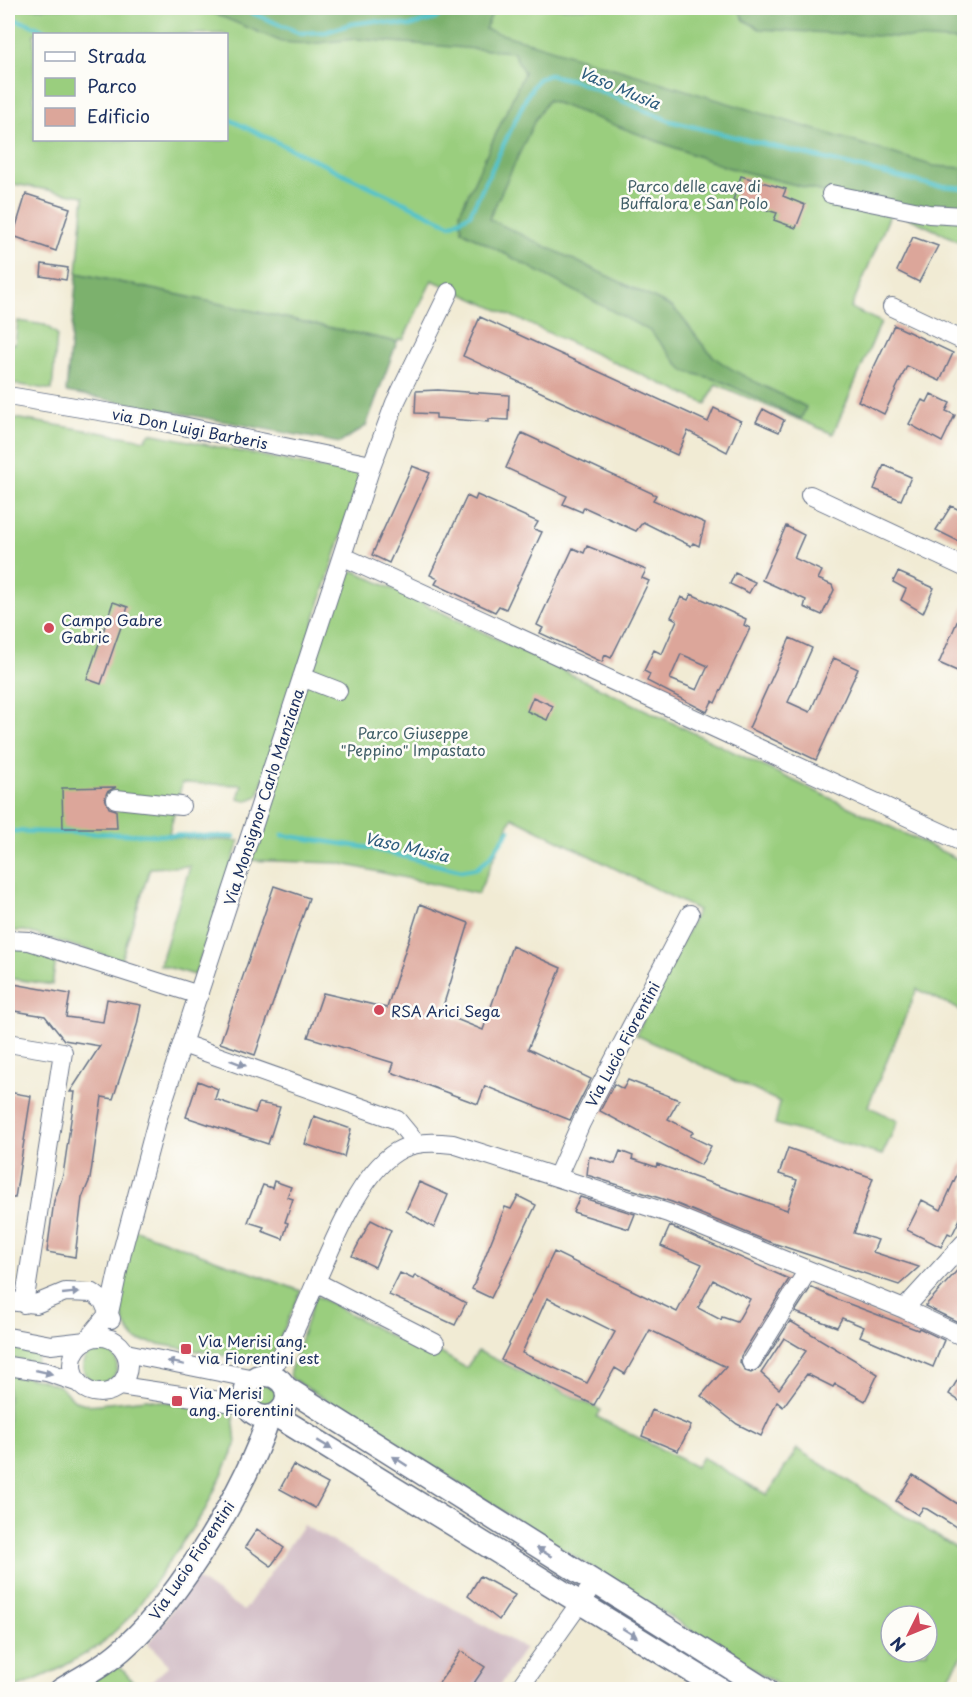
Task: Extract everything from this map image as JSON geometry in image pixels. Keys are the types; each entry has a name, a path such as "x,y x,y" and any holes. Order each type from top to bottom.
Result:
{"street":[{"path":"831,194 929,214 964,216"},
{"name":"Via Monsignor Carlo Manziana","path":"86,1341 109,1313 123,1248 158,1117 372,465 395,403 449,292"},
{"path":"892,307 964,341"},
{"name":"via Don Luigi Barberis","path":"8,396 154,420 372,465"},
{"path":"810,495 964,567"},
{"path":"342,556 964,843"},
{"path":"302,677 338,691"},
{"path":"116,799 181,806"},
{"name":"Via Lucio Fiorentini","path":"557,1177 581,1123 690,914"},
{"path":"8,940 29,941 199,995"},
{"path":"8,1043 63,1052 16,1302 36,1304 65,1292 75,1291 93,1293 103,1300 123,1349 128,1370 120,1386"},
{"path":"183,1044 397,1120 416,1143"},
{"path":"261,1412 246,1390 270,1381 362,1188 379,1164 398,1151 416,1143 453,1144 668,1213 904,1309 964,1337"},
{"path":"904,1309 964,1243"},
{"path":"751,1362 808,1270"},
{"path":"316,1282 435,1342"},
{"path":"8,1337 51,1345 105,1337 123,1349 270,1381 766,1689"},
{"path":"86,1341 78,1347 72,1365 79,1383 86,1390 103,1393 120,1386 261,1412 581,1602 722,1689"},
{"path":"8,1366 47,1372 79,1383"},
{"path":"261,1412 285,1407 287,1394 270,1381"},
{"name":"Via Lucio Fiorentini","path":"61,1689 103,1665 147,1626 219,1523 250,1462 261,1412"},
{"path":"518,1689 594,1583"}],"shaded area":[{"path":"303,1525 525,1648 497,1689 142,1690 169,1665 148,1643 196,1578 244,1611"}],"green space":[{"name":"Parco delle cave di Buffalora e San Polo","path":"8,8 964,8 964,186 960,242 892,210 851,308 881,322 833,434 716,384 706,404 432,280 403,340 399,339 397,342 77,273 84,196 8,183"},
{"path":"201,8 303,10 495,8 485,29 934,166 964,168 964,216 831,194 726,167 548,100 535,120 489,219 672,307 705,348 718,360 806,407 801,419 721,381 684,371 650,331 462,231 460,212 524,73 513,52 356,39 309,44 282,42"},
{"path":"738,8 964,8 964,41 760,29 744,20"},
{"path":"77,273 397,342 366,426 340,443 66,392"},
{"path":"18,321 45,325 57,334 52,390 8,383 8,343 15,344"},
{"path":"8,417 145,440 150,433 331,470 333,464 358,470 360,477 258,796 246,801 238,799 242,785 182,783 168,837 239,841 195,975 160,965 190,866 150,868 121,960 25,931 8,931"},
{"name":"Parco Giuseppe \"Peppino\" Impastato","path":"355,571 964,862 964,1012 917,989 868,1106 898,1121 882,1155 775,1124 780,1102 636,1035 698,910 512,817 478,894 338,863 243,860 336,575"},
{"path":"8,948 27,949 56,960 52,985 8,978"},
{"path":"133,1229 301,1291 273,1354 260,1362 136,1340 127,1329 122,1316 121,1302 121,1287"},
{"path":"315,1297 319,1297 425,1355 431,1347 466,1368 478,1351 601,1410 597,1417 696,1467 702,1457 767,1495 797,1449 964,1553 964,1653 941,1689 785,1689 291,1378 290,1371"},
{"path":"8,1342 39,1348 36,1363 8,1358"},
{"path":"100,1349 112,1354 117,1366 112,1378 100,1383 88,1378 83,1366 88,1354"},
{"path":"8,1375 39,1379 59,1386 76,1401 89,1405 147,1399 233,1413 236,1445 205,1510 132,1615 99,1646 59,1669 12,1690 8,1689"},
{"path":"262,1385 270,1385 277,1392 277,1400 270,1407 262,1407 255,1400 255,1392"},
{"path":"117,1664 140,1689 75,1690"}],"building":[{"path":"741,176 786,189 783,196 805,205 796,228 774,220 777,213 733,200"},
{"path":"26,194 70,208 56,251 13,236"},
{"path":"913,237 938,246 919,282 897,271"},
{"path":"42,264 68,268 66,280 41,276"},
{"path":"480,317 708,422 714,408 741,421 727,452 688,431 677,455 463,356"},
{"path":"894,325 953,353 940,381 907,366 884,414 858,401"},
{"path":"438,390 509,395 508,420 489,419 489,422 436,418 436,414 415,413 416,391"},
{"path":"931,394 950,403 946,411 955,415 942,442 909,424 922,400 927,402"},
{"path":"763,409 784,420 779,432 756,422"},
{"path":"522,433 656,495 653,500 705,523 699,546 693,543 691,546 643,522 636,531 584,507 582,512 563,504 567,496 506,468"},
{"path":"884,465 911,477 901,500 874,489"},
{"path":"412,466 430,473 389,563 372,555"},
{"path":"477,495 538,522 534,529 542,532 506,609 499,606 495,612 435,584 438,579 430,575 467,496 475,500"},
{"path":"951,506 964,512 964,544 936,530"},
{"path":"786,526 804,535 794,558 822,571 818,579 832,585 834,590 822,615 804,607 806,600 762,580"},
{"path":"587,546 646,570 642,578 649,581 611,658 605,655 602,662 540,633 543,628 537,625 573,548 584,553"},
{"path":"898,572 934,588 923,613 901,600 906,589 893,582"},
{"path":"735,573 755,582 749,593 730,584"},
{"path":"691,594 746,619 744,625 750,628 715,703 712,701 707,712 647,681 650,674 644,671 654,650 662,654 677,620 671,617 681,597 688,600","holes":["681,654 708,666 697,690 670,679"]},
{"path":"113,602 128,607 101,684 87,679"},
{"path":"964,606 964,674 939,663"},
{"path":"790,638 812,648 788,702 810,712 834,658 858,669 816,760 749,728"},
{"path":"533,697 553,706 547,720 527,711"},
{"path":"116,787 107,792 105,798 109,808 116,810 117,828 63,828 62,788"},
{"path":"274,886 309,898 255,1055 220,1043"},
{"name":"RSA Arici Sega","path":"420,904 469,923 441,1013 483,1030 512,946 561,968 528,1049 591,1079 570,1120 485,1086 478,1104 391,1072 394,1063 308,1037 323,993 387,1008"},
{"path":"8,983 70,994 66,1017 103,1022 107,999 141,1005 137,1025 113,1099 102,1097 90,1179 82,1198 75,1257 47,1252 54,1201 63,1175 75,1092 70,1092 100,1046 64,1040 45,1016 8,1010"},
{"path":"628,1080 679,1100 668,1119 693,1132 690,1136 711,1146 701,1165 600,1111 614,1084 623,1089"},
{"path":"198,1081 218,1089 215,1099 255,1113 259,1103 280,1107 268,1144 186,1117"},
{"path":"8,1092 31,1096 15,1198 8,1198"},
{"path":"314,1116 351,1129 344,1157 305,1144"},
{"path":"788,1148 873,1178 854,1233 878,1240 873,1252 919,1267 899,1285 767,1241 672,1202 587,1175 589,1156 615,1164 620,1151 633,1156 632,1159 656,1167 657,1164 787,1210 797,1180 779,1174"},
{"path":"964,1159 964,1221 960,1219 952,1235 948,1233 941,1247 907,1230 922,1200 941,1210"},
{"path":"274,1181 291,1187 287,1197 293,1199 285,1222 288,1223 283,1239 262,1231 264,1227 248,1222 263,1185 272,1188"},
{"path":"419,1182 448,1195 434,1228 406,1211"},
{"path":"518,1196 536,1205 491,1298 472,1289 505,1207 511,1209"},
{"path":"580,1197 635,1214 629,1229 573,1212"},
{"path":"371,1220 391,1230 375,1267 352,1256"},
{"path":"670,1226 789,1279 741,1356 740,1362 745,1371 751,1373 760,1368 790,1321 878,1374 865,1401 835,1384 833,1387 807,1374 783,1407 777,1402 761,1436 737,1424 701,1396 726,1367 650,1330 625,1374 615,1368 594,1405 501,1360 554,1252 677,1312 702,1264 661,1246","holes":["713,1280 750,1299 737,1322 722,1317 721,1320 698,1308","547,1298 615,1332 587,1383 522,1353","784,1338 806,1351 779,1389 761,1373"]},
{"path":"964,1263 964,1325 925,1306"},
{"path":"400,1273 413,1279 415,1275 466,1303 455,1325 389,1295"},
{"path":"811,1287 836,1299 918,1330 919,1328 944,1340 933,1367 860,1336 864,1327 842,1318 837,1327 795,1312"},
{"path":"964,1369 964,1404 949,1394"},
{"path":"652,1410 691,1426 678,1451 642,1436"},
{"path":"293,1465 328,1484 315,1508 280,1489"},
{"path":"913,1475 964,1508 964,1532 927,1509 923,1508 918,1515 896,1501"},
{"path":"257,1529 284,1548 271,1566 245,1547"},
{"path":"480,1576 515,1595 499,1620 468,1596"},
{"path":"461,1651 485,1667 470,1689 435,1689"}],"waterway":[{"path":"240,8 300,33 326,32 351,24 374,21 409,26 435,19 449,8"},
{"name":"Vaso Musia","path":"8,18 50,33"},
{"name":"Vaso Musia","path":"228,119 451,225 470,214 528,94 538,79 549,75 573,80 670,121 931,185 964,188"},
{"name":"Vaso Musia","path":"282,835 370,848 461,871 477,868 490,857 509,830"},
{"name":"Vaso Musia","path":"8,831 234,837"}],"place":[{"name":"Campo Gabre Gabric","path":"49,628"},
{"name":"RSA Arici Sega","path":"379,1010"},
{"name":"Via Merisi ang. via Fiorentini est","path":"186,1349"},
{"name":"Via Merisi ang. Fiorentini","path":"177,1401"}]}
